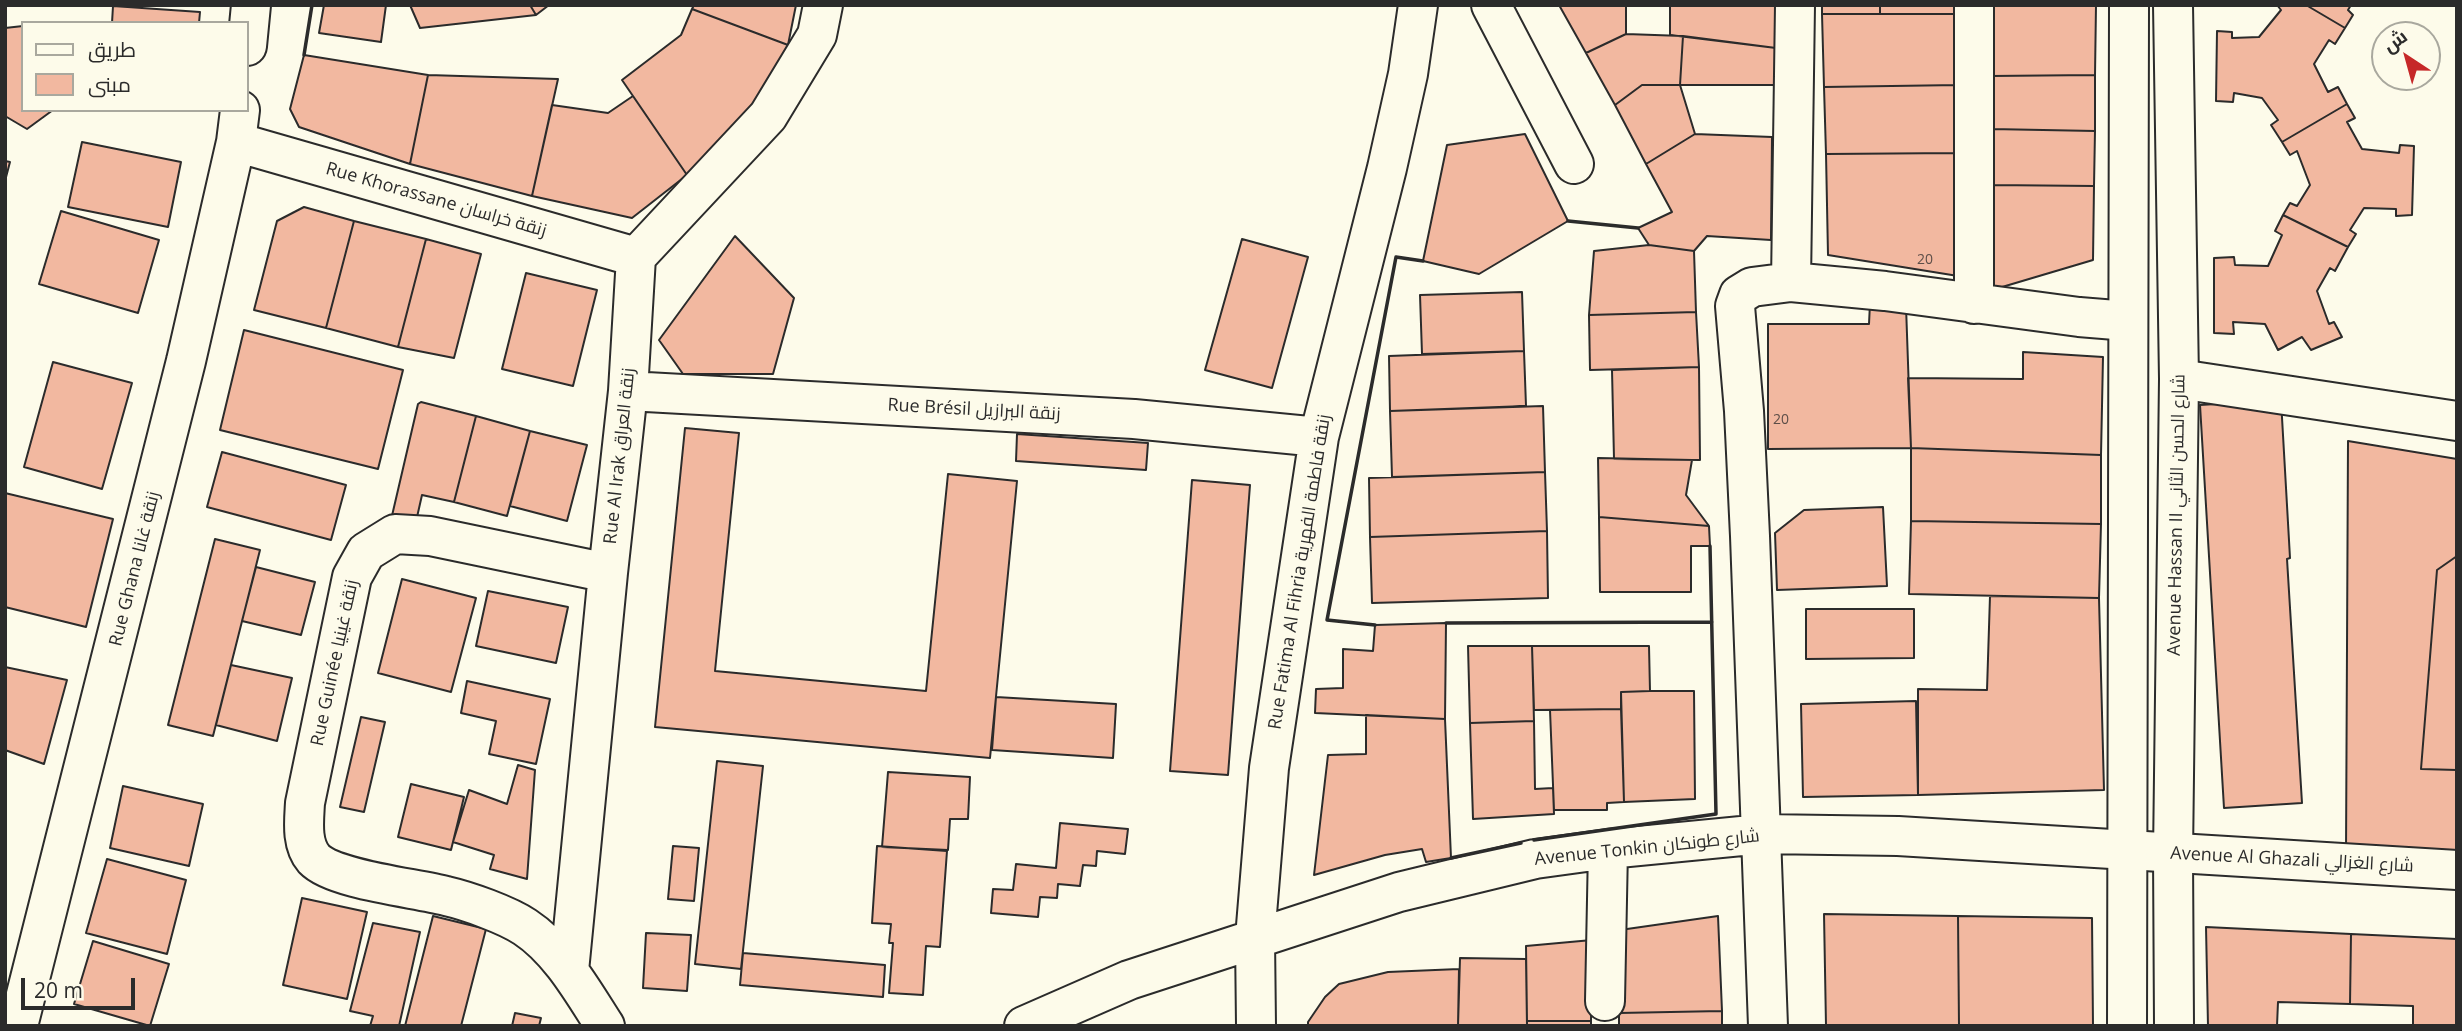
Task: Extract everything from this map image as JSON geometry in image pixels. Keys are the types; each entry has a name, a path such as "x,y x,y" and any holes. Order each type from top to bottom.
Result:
{"street":[{"path":"248,36 251,5"},
{"path":"636,257 768,116 817,35 823,5"},
{"name":"Rue Fatima Al Fihria زنقة فاطمة الفهرية","path":"1256,1026 1255,939 1269,768 1319,437 1387,168 1408,74 1419,5"},
{"path":"1491,5 1574,164"},
{"path":"1791,282 1795,5"},
{"path":"1974,5 1974,304"},
{"path":"2127,1026 2129,5"},
{"name":"Avenue Hassan II شارع الحسن الثاني","path":"2173,5 2179,379 2173,854 2174,1026"},
{"name":"Rue Khorassane زنقة خراسان","path":"238,126 636,257"},
{"name":"Rue Ghana زنقة غانا","path":"16,1026 177,400 238,126"},
{"name":"Rue Al Irak زنقة العراق","path":"569,971 628,391 636,257"},
{"path":"1768,1026 1744,411 1735,306 1739,295 1752,287 1791,282 2128,321"},
{"path":"2179,379 2457,421"},
{"name":"Rue Brésil زنقة البرازيل","path":"628,391 1134,419 1319,437"},
{"name":"Rue Guinée زنقة غينيا","path":"569,971 537,936 508,918 449,897 324,867 312,857 303,831 305,803 352,577 366,552 395,534 430,536 608,573"},
{"name":"Avenue Tonkin شارع طونكان","path":"1024,1026 1129,980 1399,891 1535,859 1762,834 1898,836 2127,850"},
{"path":"1605,1001 1608,849"},
{"name":"Avenue Al Ghazali شارع الغزالي","path":"2127,850 2457,870"},
{"path":"569,971 605,1026"},
{"path":"5,992 16,1026"}],"building":[{"path":"324,5 386,5 381,42 319,33"},
{"path":"410,5 530,5 536,15 420,28"},
{"path":"530,5 549,5 536,15"},
{"path":"694,5 796,5 788,45 692,9"},
{"path":"1559,5 1626,5 1626,34 1586,53"},
{"path":"1670,5 1776,5 1776,48 1670,35"},
{"path":"1822,5 1880,5 1880,14 1822,14"},
{"path":"1880,5 1959,5 1959,14 1880,14"},
{"path":"1990,5 2096,5 2095,75 1991,76"},
{"path":"2277,5 2306,5 2345,28 2335,44 2329,40 2314,64 2328,92 2338,87 2347,104 2282,142 2271,125 2278,120 2262,98 2234,93 2233,102 2216,101 2217,31 2232,32 2232,38 2259,37 2281,10"},
{"path":"2306,5 2351,5 2348,10 2353,15 2345,28"},
{"path":"113,6 200,12 199,21 112,21"},
{"path":"692,9 788,45 765,87 723,144 687,175 622,80 681,35"},
{"path":"1822,14 1959,14 1959,85 1824,87"},
{"path":"21,26 21,112 50,112 27,129 5,116 5,28"},
{"path":"1626,34 1683,36 1680,85 1642,85 1615,105 1586,53"},
{"path":"1683,36 1776,48 1776,85 1680,85"},
{"path":"304,55 428,75 410,164 299,127 290,109"},
{"path":"428,75 558,79 532,196 410,164"},
{"path":"2095,75 2095,131 1991,129 1991,76"},
{"path":"1642,85 1680,85 1695,134 1646,164 1615,105"},
{"path":"1959,85 1958,153 1826,154 1824,87"},
{"path":"633,96 687,175 632,218 532,196 552,105 608,113"},
{"path":"2347,104 2355,118 2347,122 2362,149 2399,153 2400,145 2414,146 2412,215 2396,216 2396,209 2364,208 2350,230 2356,234 2348,247 2283,215 2290,203 2297,206 2310,185 2297,151 2290,155 2282,142"},
{"path":"1991,129 2095,131 2094,186 1991,185"},
{"path":"1525,134 1568,221 1479,274 1423,261 1447,145"},
{"path":"1695,134 1772,137 1771,240 1707,236 1694,251 1649,245 1638,228 1672,212 1646,164"},
{"path":"82,142 181,162 168,227 68,207"},
{"path":"1958,153 1958,276 1828,255 1826,154"},
{"path":"5,161 10,162 5,181"},
{"path":"1991,185 2094,186 2093,260 1992,290"},
{"path":"304,207 354,221 326,328 254,310 277,221"},
{"path":"61,211 159,240 138,313 39,284"},
{"path":"2283,215 2348,247 2335,271 2330,268 2317,291 2329,324 2334,322 2342,337 2311,350 2302,337 2278,350 2265,324 2233,322 2234,334 2214,333 2214,258 2234,257 2235,265 2268,266 2282,235 2275,231"},
{"path":"354,221 426,239 398,347 326,328"},
{"path":"735,236 794,298 773,374 683,374 659,340"},
{"path":"426,239 481,254 454,358 398,347"},
{"path":"1242,239 1308,257 1272,388 1205,370"},
{"path":"1649,245 1694,251 1696,312 1589,315 1594,251"},
{"path":"526,273 597,290 573,386 502,369"},
{"path":"1522,292 1524,351 1422,354 1420,295"},
{"path":"1870,303 1906,306 1911,448 1768,449 1768,324 1869,324"},
{"path":"1696,312 1699,367 1590,370 1589,315"},
{"path":"244,330 403,370 378,469 220,430"},
{"path":"1524,351 1526,406 1390,411 1389,356"},
{"path":"2023,352 2103,357 2101,455 1911,448 1908,378 2023,379"},
{"path":"53,362 132,383 102,489 24,467"},
{"path":"1699,367 1700,460 1614,459 1612,370"},
{"path":"2281,400 2290,558 2287,559 2302,803 2224,808 2200,405"},
{"path":"421,402 476,416 454,502 422,495 415,526 391,520 418,404"},
{"path":"1543,406 1545,472 1392,477 1390,411"},
{"path":"476,416 530,431 507,516 454,502"},
{"path":"685,428 739,433 715,671 926,691 948,474 1017,481 990,758 655,727"},
{"path":"530,431 587,445 567,521 510,506"},
{"path":"1017,434 1148,443 1146,470 1016,461"},
{"path":"2348,441 2457,459 2457,556 2437,570 2421,769 2457,770 2457,860 2346,853"},
{"path":"1911,448 2101,455 2101,524 1911,521"},
{"path":"222,452 346,485 331,540 207,507"},
{"path":"1598,458 1692,460 1686,495 1709,526 1599,517"},
{"path":"1545,472 1547,531 1370,537 1369,478"},
{"path":"1192,480 1250,485 1228,775 1170,771"},
{"path":"5,493 113,519 86,627 5,607"},
{"path":"1883,507 1887,586 1777,590 1775,533 1804,510"},
{"path":"1599,517 1709,526 1710,546 1691,546 1691,592 1600,592"},
{"path":"1911,521 2101,524 2099,598 1909,594"},
{"path":"1547,531 1548,598 1372,603 1370,537"},
{"path":"215,539 260,550 213,736 168,725"},
{"path":"2457,556 2457,770 2421,769 2437,570"},
{"path":"256,567 315,582 301,635 242,621"},
{"path":"402,579 476,598 451,692 378,673"},
{"path":"488,591 568,607 556,663 476,646"},
{"path":"1990,596 2099,598 2104,790 1918,795 1918,689 1987,690"},
{"path":"1806,609 1914,609 1914,658 1806,659"},
{"path":"1446,623 1445,719 1315,713 1316,689 1343,688 1343,649 1373,651 1375,625"},
{"path":"1468,646 1532,646 1534,721 1470,723"},
{"path":"1532,646 1649,646 1650,691 1621,692 1621,709 1534,710"},
{"path":"231,665 292,678 277,741 216,725"},
{"path":"5,667 67,680 44,764 5,750"},
{"path":"467,681 550,699 536,764 489,754 496,721 461,713"},
{"path":"1694,691 1695,799 1624,802 1621,692"},
{"path":"996,697 1116,704 1113,758 992,750"},
{"path":"1916,701 1918,795 1803,797 1801,704"},
{"path":"1621,709 1624,802 1607,803 1607,810 1554,810 1550,710"},
{"path":"1366,715 1445,719 1451,858 1426,862 1422,849 1385,855 1314,875 1328,755 1366,754"},
{"path":"361,717 385,722 364,812 340,807"},
{"path":"1534,721 1535,789 1553,788 1554,814 1473,819 1470,723"},
{"path":"717,761 763,766 741,969 695,964"},
{"path":"518,765 535,770 527,879 490,869 494,855 453,842 469,790 507,804"},
{"path":"888,772 970,777 968,819 950,819 948,850 882,847"},
{"path":"411,784 464,797 451,850 398,837"},
{"path":"123,786 203,804 189,866 110,848"},
{"path":"1060,823 1128,829 1125,854 1097,851 1096,866 1083,865 1080,886 1058,884 1057,898 1040,897 1038,917 991,913 993,889 1013,890 1016,864 1056,868"},
{"path":"673,846 699,848 694,901 668,899"},
{"path":"877,846 947,851 940,947 926,946 923,995 889,993 893,943 889,943 891,924 872,923"},
{"path":"107,859 186,880 167,954 86,933"},
{"path":"302,898 367,912 347,999 283,985"},
{"path":"1824,914 1958,916 1959,1026 1826,1026"},
{"path":"433,916 486,929 461,1026 405,1026"},
{"path":"1718,916 1722,1011 1619,1013 1620,930"},
{"path":"1958,916 2092,918 2093,1026 1959,1026"},
{"path":"373,923 420,932 399,1026 370,1026 373,1016 350,1011"},
{"path":"2206,927 2351,934 2350,1004 2278,1002 2277,1026 2208,1026"},
{"path":"646,933 691,935 687,991 643,988"},
{"path":"2351,934 2457,939 2457,1026 2413,1026 2413,1006 2350,1004"},
{"path":"1592,940 1591,1021 1527,1021 1526,946"},
{"path":"93,941 169,964 150,1026 74,1004"},
{"path":"743,953 885,965 883,997 740,985"},
{"path":"1460,958 1526,959 1527,1026 1458,1026"},
{"path":"1459,969 1458,1026 1308,1026 1325,997 1339,984 1388,972"},
{"path":"1722,1011 1722,1026 1619,1026 1619,1013"},
{"path":"515,1013 541,1018 539,1026 512,1026"},
{"path":"1527,1021 1591,1021 1591,1026 1527,1026"}],"wall":[{"path":"304,55 312,5"},
{"path":"1568,221 1638,228"},
{"path":"1375,625 1327,620 1396,257 1423,261"},
{"path":"1534,840 1716,814 1710,546"},
{"path":"1446,623 1712,622"},
{"path":"1451,858 1521,843"}]}
